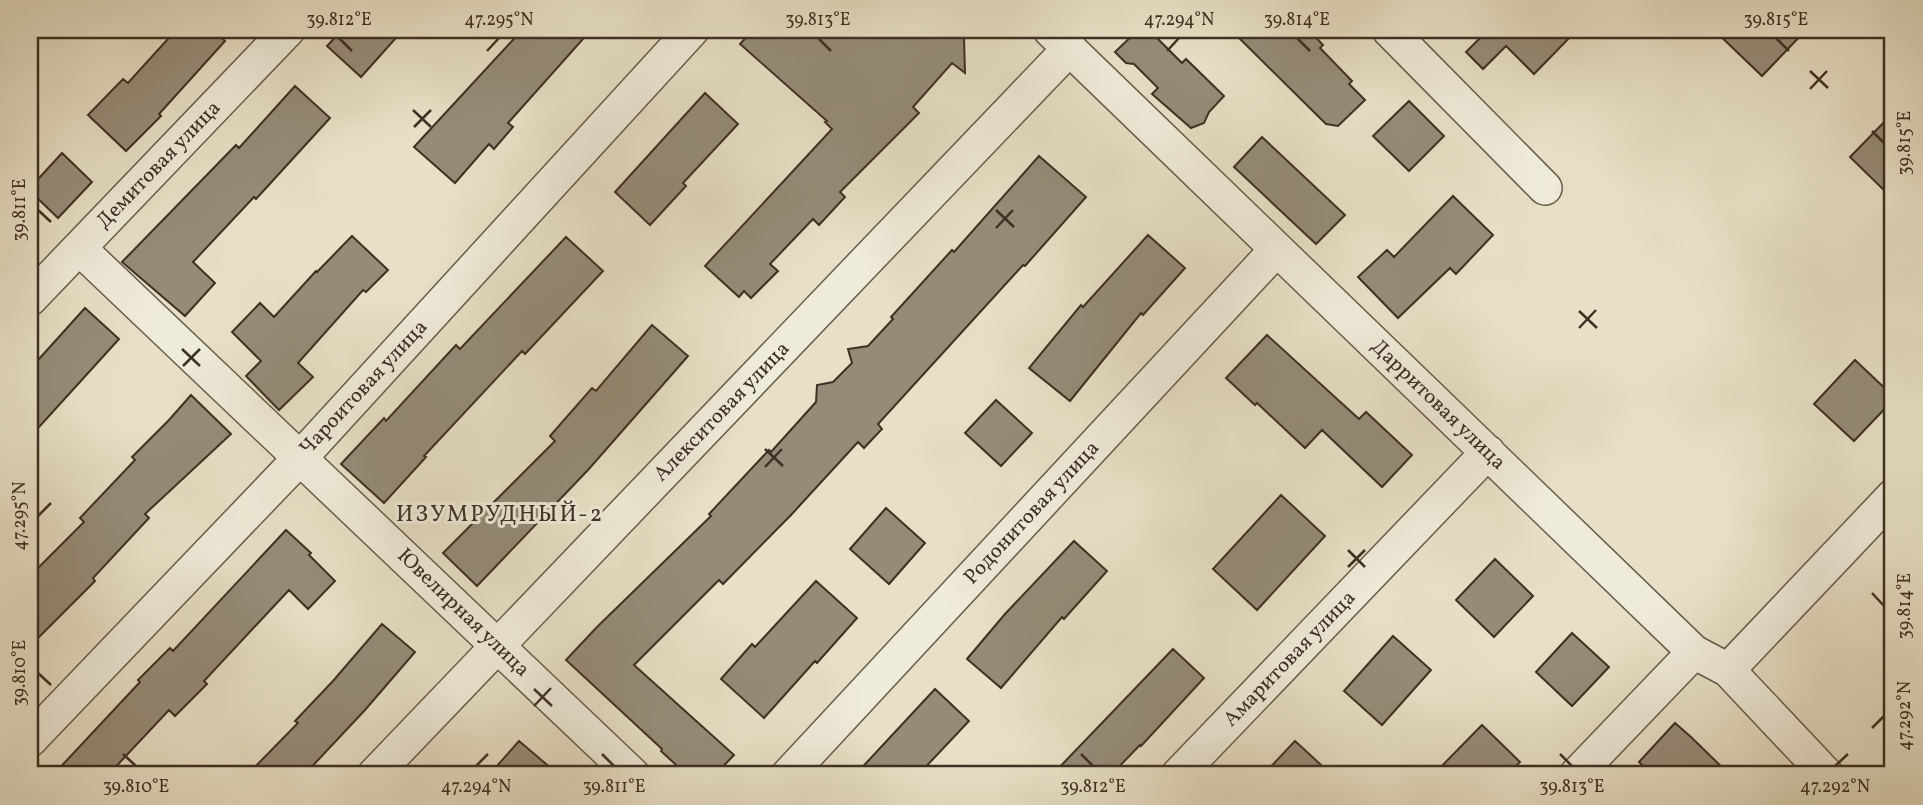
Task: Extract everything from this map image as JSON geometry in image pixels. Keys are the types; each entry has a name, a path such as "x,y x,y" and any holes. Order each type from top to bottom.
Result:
{"street":[{"name":"Демитовая улица","path":"30,299 288,30"},
{"name":"Чароитовая улица","path":"30,740 300,457 692,30"},
{"path":"1389,30 1545,188"},
{"name":"Дарритовая улица","path":"1060,39 1694,652 1728,670 1827,775"},
{"name":"Алекситовая улица","path":"374,775 1060,39"},
{"name":"Ювелирная улица","path":"79,248 633,775"},
{"name":"Родонитовая улица","path":"788,775 1276,250"},
{"name":"Амаритовая улица","path":"1178,775 1488,452"},
{"path":"1728,670 1893,496"},
{"path":"1576,775 1694,652"}],"building":[{"path":"176,30 213,30 225,41 159,114 161,116 126,151 88,115 123,79 128,83"},
{"path":"342,30 403,30 361,77 327,46"},
{"path":"522,30 591,30 508,123 513,127 494,149 489,144 455,183 414,147"},
{"path":"753,30 957,30 964,37 965,73 952,63 913,107 919,113 840,192 845,197 819,225 813,219 770,264 778,271 751,298 744,291 739,297 705,266 832,129 825,122 827,121 740,44"},
{"path":"1138,30 1149,30 1182,63 1186,59 1224,96 1209,112 1204,123 1191,128 1152,94 1158,88 1134,64 1126,63 1115,52"},
{"path":"1231,30 1309,30 1323,45 1320,48 1352,81 1349,84 1365,100 1338,126 1326,124"},
{"path":"1488,30 1577,30 1534,74 1506,46 1483,69 1466,52"},
{"path":"1714,30 1806,30 1762,76"},
{"path":"295,86 330,118 256,199 254,197 193,262 215,283 185,316 122,262 236,145 239,148"},
{"path":"705,93 738,124 683,183 686,186 650,225 615,192"},
{"path":"1409,101 1444,136 1409,171 1373,136"},
{"path":"1893,113 1893,199 1850,157"},
{"path":"1262,137 1345,215 1316,244 1234,167"},
{"path":"62,153 92,182 58,218 30,188"},
{"path":"1039,156 1086,197 878,424 882,429 864,448 858,442 723,584 719,580 634,665 734,755 715,775 687,775 566,660 711,516 709,514 769,450 771,452 816,402 817,385 833,382 852,363 848,349 868,346 893,319 891,317 952,250 954,252"},
{"path":"1453,196 1493,235 1456,274 1450,268 1398,318 1358,277 1387,250 1394,257"},
{"path":"1148,235 1185,268 1143,315 1141,313 1070,401 1029,368 1081,305 1083,307"},
{"path":"352,236 388,270 366,292 363,290 298,363 313,377 279,410 246,376 261,361 232,332 260,303 274,317"},
{"path":"566,237 603,271 525,354 522,351 384,503 341,464 384,418 386,421 456,345 460,349"},
{"path":"85,308 119,339 30,437 30,369"},
{"path":"652,325 688,356 588,470 477,586 443,553 555,441 550,436 592,388 596,391"},
{"path":"1267,335 1359,419 1366,412 1412,455 1382,487 1322,430 1305,448 1226,378"},
{"path":"1855,360 1893,396 1893,400 1854,441 1814,404"},
{"path":"191,395 231,434 145,514 149,518 93,578 95,581 30,646 30,576 84,522 80,518 135,460 132,457"},
{"path":"996,400 1032,433 1001,466 965,433"},
{"path":"1281,495 1325,536 1257,610 1213,569"},
{"path":"886,508 925,543 889,584 850,549"},
{"path":"286,530 335,581 308,609 289,590 204,681 207,684 175,716 169,710 108,775 53,775 140,682 138,680 170,648 173,651"},
{"path":"1074,541 1107,571 1064,619 1062,617 1001,688 967,659"},
{"path":"1495,559 1533,596 1494,637 1456,600"},
{"path":"816,581 857,618 764,718 721,679 752,644 755,647"},
{"path":"382,624 415,652 365,710 304,775 247,775 298,723 295,721"},
{"path":"1572,633 1609,667 1572,706 1536,672"},
{"path":"1393,636 1431,670 1382,725 1344,691"},
{"path":"1173,649 1204,678 1141,746 1111,775 1052,775"},
{"path":"935,689 969,721 918,775 855,775"},
{"path":"1675,723 1730,775 1653,775 1639,762"},
{"path":"1482,725 1520,762 1507,775 1433,775"},
{"path":"519,741 559,775 489,775"},
{"path":"1295,741 1332,775 1263,775"}],"district":[{"name":"ИЗУМРУДНЫЙ-2","path":"500,515"}]}
